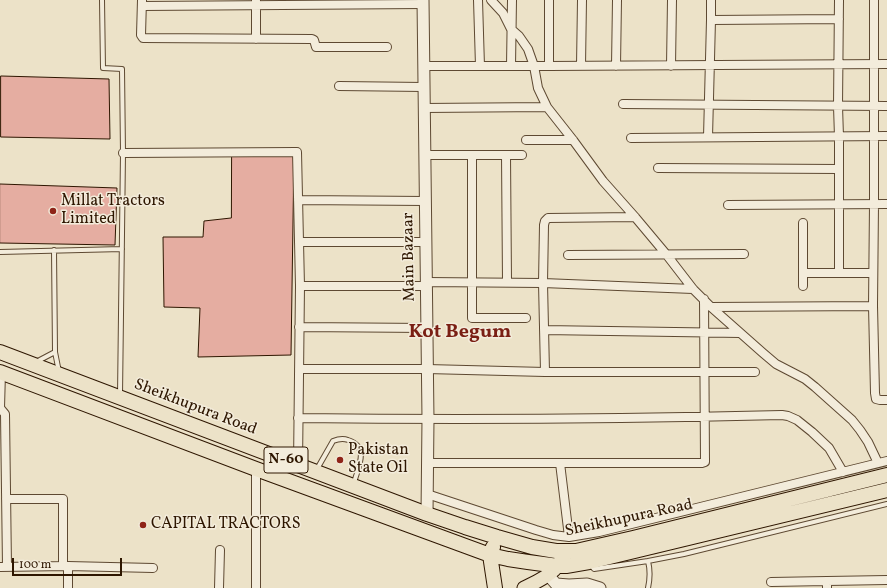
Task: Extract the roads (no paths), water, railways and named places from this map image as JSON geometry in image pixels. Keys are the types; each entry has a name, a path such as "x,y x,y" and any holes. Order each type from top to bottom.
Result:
{"highway":[{"name":"Sheikhupura Road","path":"0,352 427,514 497,537 532,547 550,550 572,551 633,538 887,475"},
{"name":"Sheikhupura Road","path":"0,372 256,469 490,555 528,562 550,578 588,562 887,490"},
{"path":"495,588 490,555 497,537"}],"main road":[{"path":"524,588 550,578 572,551"}],"street":[{"path":"478,0 480,66"},
{"path":"491,0 503,13 511,29 519,36 528,49 534,66 538,88 548,107 603,181 666,254 693,289 711,307 776,364 805,379 852,420 868,442 878,463"},
{"path":"511,66 512,0"},
{"path":"549,0 549,66"},
{"path":"581,66 582,0"},
{"path":"616,66 617,0"},
{"path":"671,66 672,0"},
{"path":"708,138 711,0"},
{"path":"838,273 838,106 840,0"},
{"path":"874,0 873,306 876,398 880,400 887,400"},
{"path":"256,2 256,39"},
{"path":"388,47 316,47 314,40 312,39 143,38 141,35 142,3 423,2"},
{"name":"Main Bazaar","path":"423,2 428,419 427,514"},
{"path":"711,20 839,19"},
{"path":"424,66 887,64"},
{"path":"339,86 424,87"},
{"path":"623,104 887,106"},
{"path":"424,108 548,107"},
{"path":"631,138 887,136"},
{"path":"526,140 573,140"},
{"path":"123,153 297,152 300,286 298,465"},
{"path":"425,155 522,155"},
{"path":"472,155 472,318 526,318"},
{"path":"506,155 507,282"},
{"path":"658,168 839,169"},
{"path":"298,200 425,201"},
{"path":"728,204 887,204"},
{"path":"545,372 543,283 545,221 548,218 635,217"},
{"path":"803,223 803,286"},
{"path":"299,242 426,242"},
{"path":"568,255 744,254"},
{"path":"803,273 873,273"},
{"path":"300,286 507,282 693,289"},
{"path":"428,463 705,462 704,300"},
{"path":"711,307 873,306"},
{"path":"299,327 427,328"},
{"path":"544,330 740,333"},
{"path":"299,369 427,369 545,372 755,372"},
{"path":"0,372 0,408 5,414 3,468 6,499 3,517 4,567 66,566 153,568"},
{"path":"298,418 428,419 782,415 796,420 812,432 829,448 843,472"},
{"path":"428,494 536,530 553,535 569,537 599,532 887,461"},
{"path":"560,463 569,537"},
{"path":"256,469 256,588"},
{"path":"6,499 63,499 68,588"},
{"path":"219,588 220,550"},
{"path":"550,578 556,584 588,584 600,588"},
{"path":"771,582 827,584 887,580"}],"lane":[{"path":"102,0 103,68 122,69 123,153 120,398"},
{"path":"0,252 122,249"},
{"path":"54,250 55,352 59,375"},
{"path":"31,364 55,352"},
{"path":"315,472 333,441 337,439 351,441 358,445 362,456 354,486"},
{"path":"588,562 594,569 684,554 887,504"},
{"path":"648,560 648,588"}],"place":[{"name":"Millat Tractors Limited","path":"53,211"},
{"name":"Pakistan State Oil","path":"340,460"},
{"name":"CAPITAL TRACTORS","path":"143,525"}],"district":[{"name":"Kot Begum","path":"460,333"}]}
